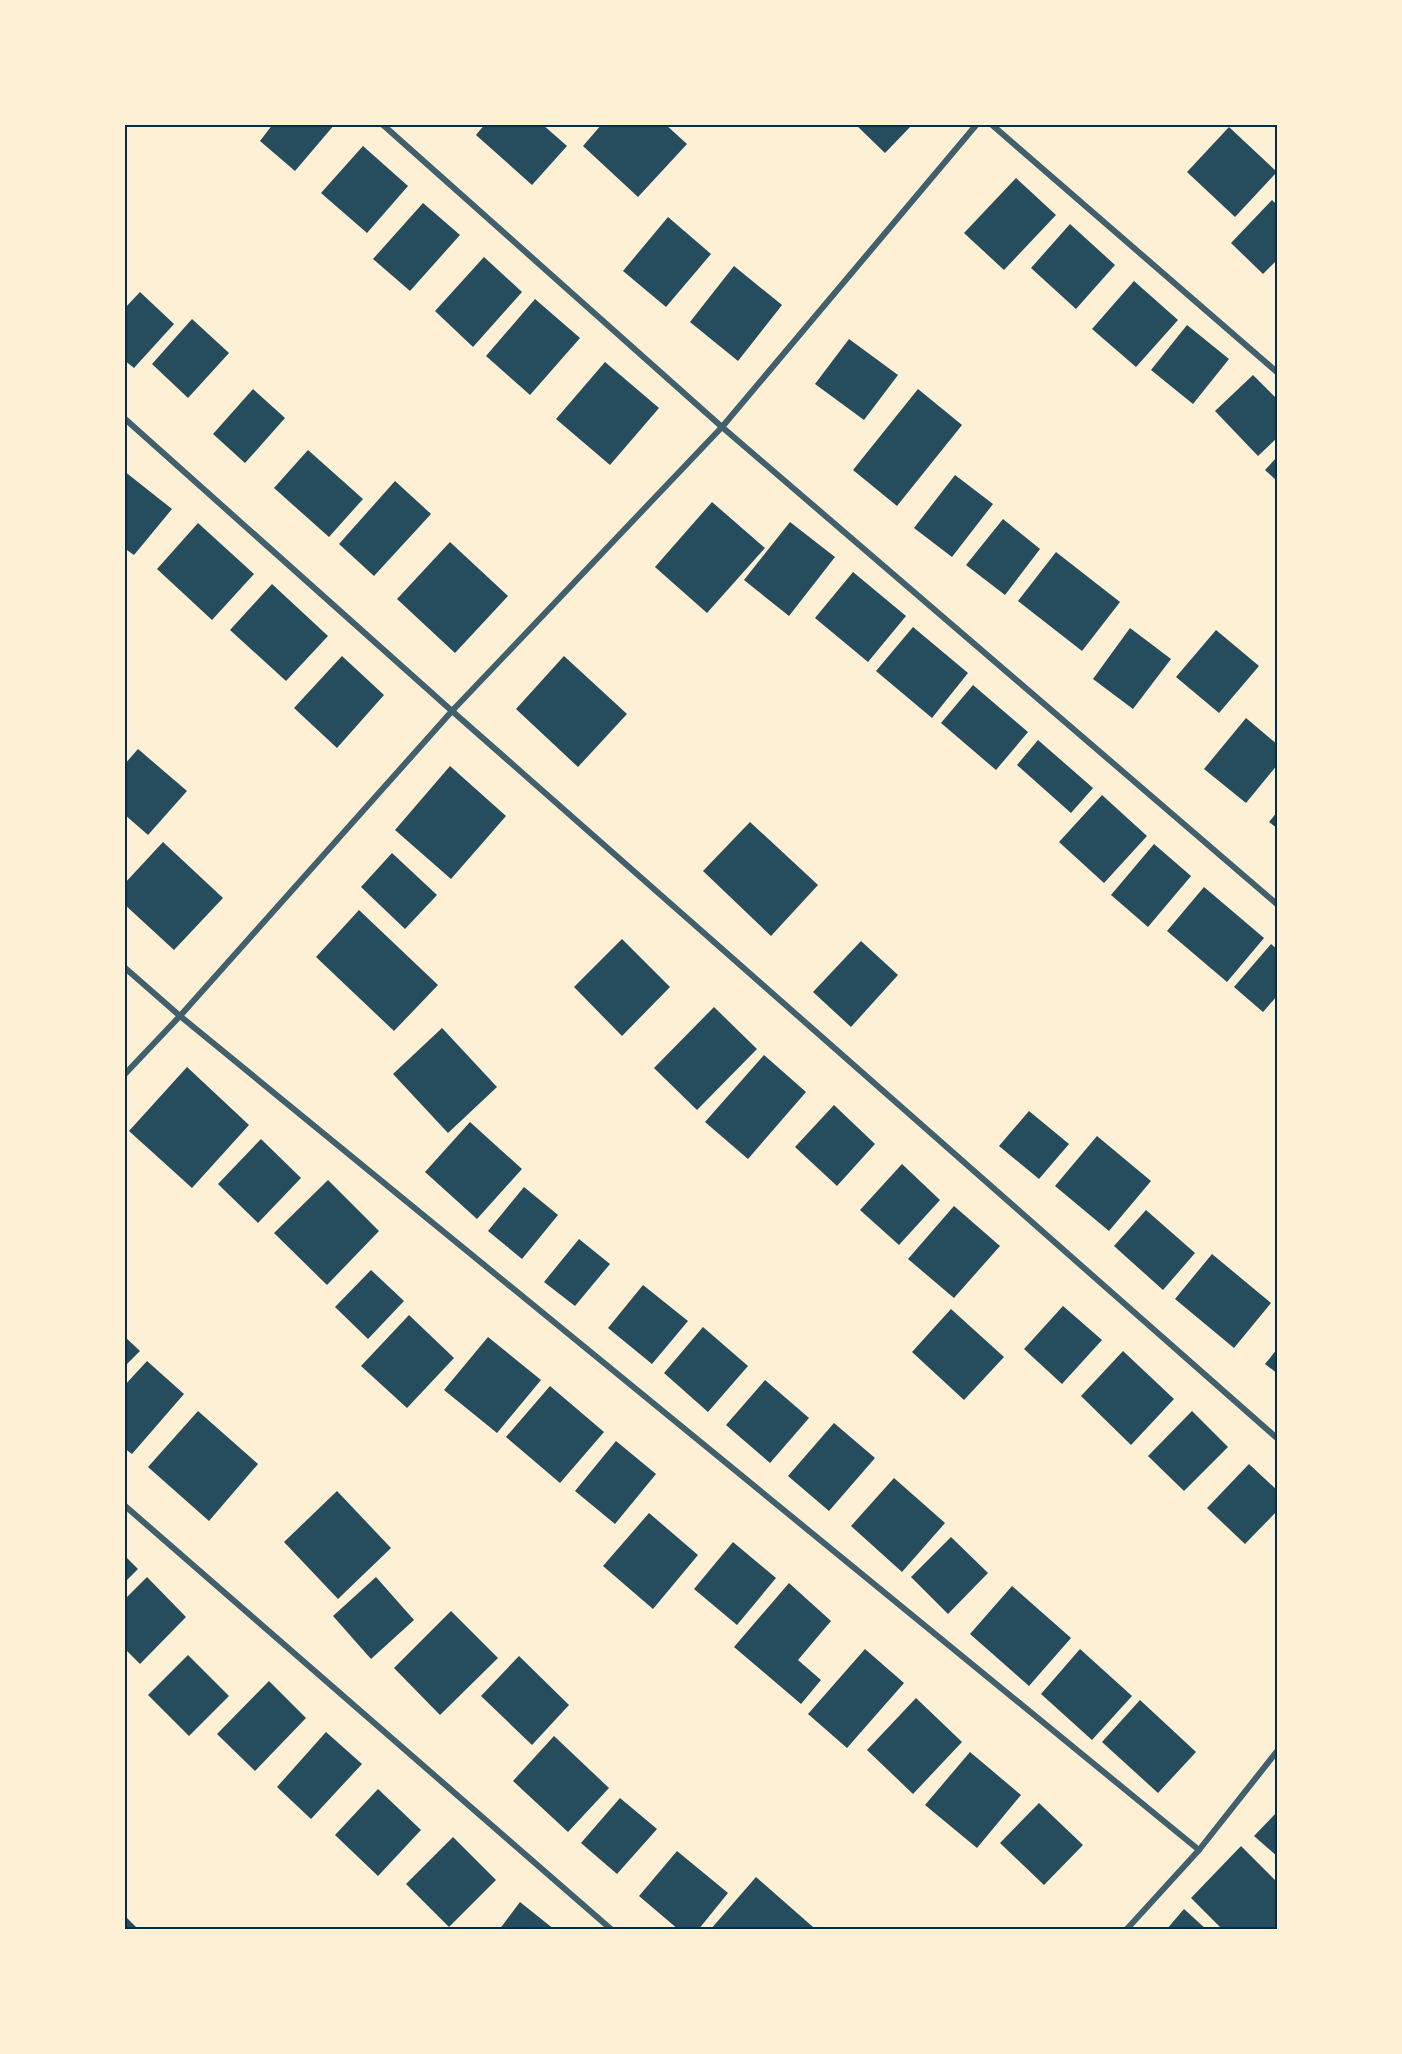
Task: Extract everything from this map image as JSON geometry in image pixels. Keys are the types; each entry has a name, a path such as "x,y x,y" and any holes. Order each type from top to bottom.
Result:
{"street":[{"path":"381,124 722,427 1278,905"},
{"path":"124,1075 180,1016 452,711 722,427 976,124"},
{"path":"991,124 1278,373"},
{"path":"124,418 452,711 1278,1439"},
{"path":"124,967 180,1016 1199,1850"},
{"path":"124,1506 612,1929"},
{"path":"1126,1929 1199,1850 1278,1750"}],"building":[{"path":"273,124 335,124 295,171 260,141"},
{"path":"485,124 542,124 567,146 532,185 476,135"},
{"path":"602,124 665,124 687,144 638,197 583,146"},
{"path":"855,124 913,124 885,153"},
{"path":"1229,127 1277,172 1235,217 1187,172"},
{"path":"363,146 408,186 367,233 321,193"},
{"path":"1016,178 1056,215 1004,270 964,233"},
{"path":"1272,200 1278,206 1278,259 1263,274 1231,243"},
{"path":"423,203 460,235 410,291 373,259"},
{"path":"668,217 711,254 666,307 623,271"},
{"path":"1070,224 1115,265 1076,309 1031,268"},
{"path":"484,257 522,292 473,347 435,311"},
{"path":"734,266 782,305 738,361 690,322"},
{"path":"1134,281 1178,320 1136,367 1092,329"},
{"path":"140,292 174,324 134,368 124,360 124,309"},
{"path":"535,299 580,338 530,395 486,356"},
{"path":"192,319 229,353 188,398 152,364"},
{"path":"1187,325 1229,359 1193,404 1151,370"},
{"path":"849,339 898,375 864,420 815,384"},
{"path":"605,362 659,408 610,465 556,419"},
{"path":"1253,375 1278,400 1278,437 1258,456 1215,411"},
{"path":"253,389 285,418 245,463 213,434"},
{"path":"918,389 962,425 897,506 853,470"},
{"path":"308,450 363,499 329,537 274,488"},
{"path":"1278,456 1278,482 1265,470"},
{"path":"124,471 172,509 134,555 124,548"},
{"path":"955,475 993,504 952,557 914,528"},
{"path":"395,481 431,514 374,576 339,544"},
{"path":"712,502 765,548 707,613 655,567"},
{"path":"1003,519 1040,549 1005,595 966,565"},
{"path":"790,522 835,557 789,616 744,580"},
{"path":"198,523 254,574 212,620 157,569"},
{"path":"450,542 508,596 455,653 397,599"},
{"path":"1056,552 1120,602 1082,651 1018,601"},
{"path":"853,572 906,616 868,662 815,618"},
{"path":"272,584 328,636 286,681 230,630"},
{"path":"913,627 968,673 932,718 876,671"},
{"path":"1130,628 1171,659 1133,709 1093,679"},
{"path":"1216,630 1259,666 1219,713 1176,677"},
{"path":"342,656 384,695 337,748 294,708"},
{"path":"564,656 627,714 578,767 516,709"},
{"path":"973,685 1028,732 996,770 941,723"},
{"path":"1246,718 1278,745 1278,764 1246,803 1204,769"},
{"path":"1038,740 1093,788 1071,813 1017,765"},
{"path":"138,749 187,791 148,835 124,814 124,765"},
{"path":"450,766 506,816 451,879 395,830"},
{"path":"1102,795 1147,836 1104,883 1059,842"},
{"path":"1278,811 1278,829 1269,822"},
{"path":"750,822 818,885 771,936 703,871"},
{"path":"163,842 223,898 174,950 124,904 124,884"},
{"path":"1154,844 1191,876 1148,927 1111,895"},
{"path":"392,853 437,895 405,929 361,887"},
{"path":"1204,887 1264,938 1227,982 1167,931"},
{"path":"359,910 438,985 394,1031 316,957"},
{"path":"622,939 670,987 622,1036 574,987"},
{"path":"861,941 898,975 851,1027 813,992"},
{"path":"1271,944 1278,950 1278,995 1263,1012 1234,987"},
{"path":"714,1007 757,1049 697,1110 654,1068"},
{"path":"442,1028 497,1087 448,1133 393,1074"},
{"path":"764,1055 806,1092 748,1159 705,1122"},
{"path":"187,1067 249,1125 192,1188 129,1131"},
{"path":"834,1105 875,1144 837,1186 795,1147"},
{"path":"1029,1111 1069,1144 1039,1179 999,1146"},
{"path":"470,1122 522,1169 477,1219 425,1172"},
{"path":"1097,1136 1151,1181 1109,1231 1055,1186"},
{"path":"261,1139 301,1178 258,1223 218,1184"},
{"path":"902,1164 940,1200 899,1245 860,1210"},
{"path":"328,1180 379,1231 327,1285 274,1233"},
{"path":"524,1187 558,1215 522,1259 488,1231"},
{"path":"954,1206 1000,1246 954,1298 908,1259"},
{"path":"1146,1210 1195,1253 1163,1290 1114,1246"},
{"path":"579,1239 610,1264 575,1306 544,1282"},
{"path":"1212,1254 1271,1303 1234,1348 1175,1299"},
{"path":"371,1270 404,1301 368,1339 335,1307"},
{"path":"643,1285 688,1321 652,1364 608,1328"},
{"path":"1063,1306 1102,1340 1062,1384 1024,1349"},
{"path":"951,1309 1004,1357 964,1400 912,1352"},
{"path":"409,1315 454,1358 407,1408 361,1366"},
{"path":"703,1327 748,1366 708,1412 664,1373"},
{"path":"124,1336 140,1351 124,1367"},
{"path":"488,1337 541,1380 497,1433 444,1390"},
{"path":"1278,1348 1278,1374 1265,1364"},
{"path":"1123,1351 1174,1399 1131,1445 1081,1396"},
{"path":"147,1361 184,1394 132,1454 124,1448 124,1386"},
{"path":"765,1380 809,1418 770,1463 726,1425"},
{"path":"550,1386 604,1432 560,1483 506,1437"},
{"path":"198,1411 258,1464 209,1521 148,1467"},
{"path":"1192,1411 1228,1447 1184,1491 1148,1456"},
{"path":"834,1423 875,1458 829,1511 788,1476"},
{"path":"616,1441 656,1474 615,1524 575,1491"},
{"path":"1249,1464 1278,1491 1278,1510 1245,1544 1207,1508"},
{"path":"894,1478 945,1523 902,1572 851,1526"},
{"path":"337,1491 391,1548 338,1599 284,1542"},
{"path":"649,1513 698,1555 653,1609 603,1566"},
{"path":"951,1537 988,1573 948,1614 911,1577"},
{"path":"733,1542 776,1578 737,1625 694,1589"},
{"path":"124,1555 138,1569 124,1583"},
{"path":"147,1577 186,1617 140,1664 124,1648 124,1600"},
{"path":"376,1577 414,1620 371,1659 333,1616"},
{"path":"789,1583 831,1621 798,1660 821,1680 801,1704 734,1647"},
{"path":"1012,1586 1071,1638 1029,1686 970,1634"},
{"path":"451,1611 498,1658 440,1715 394,1668"},
{"path":"865,1649 904,1683 847,1748 808,1714"},
{"path":"1080,1649 1132,1696 1092,1740 1041,1694"},
{"path":"188,1655 229,1696 189,1736 148,1695"},
{"path":"519,1656 569,1705 532,1745 481,1696"},
{"path":"269,1681 306,1718 255,1771 217,1734"},
{"path":"916,1698 962,1742 913,1794 867,1750"},
{"path":"1140,1700 1196,1752 1158,1793 1102,1742"},
{"path":"326,1732 362,1764 311,1819 277,1787"},
{"path":"554,1736 609,1788 568,1832 513,1781"},
{"path":"970,1752 1021,1795 977,1848 925,1805"},
{"path":"378,1789 421,1830 378,1876 335,1835"},
{"path":"620,1798 657,1829 617,1874 581,1843"},
{"path":"1039,1803 1083,1845 1044,1885 1000,1843"},
{"path":"1278,1811 1278,1857 1254,1836"},
{"path":"453,1837 496,1880 449,1927 406,1884"},
{"path":"1241,1846 1278,1883 1278,1926 1274,1930 1223,1930 1191,1898"},
{"path":"677,1851 728,1893 698,1930 679,1930 639,1896"},
{"path":"756,1877 813,1927 810,1930 710,1930"},
{"path":"520,1902 555,1930 499,1930"},
{"path":"1184,1909 1207,1930 1166,1930"},
{"path":"124,1915 139,1930 124,1930"}]}
